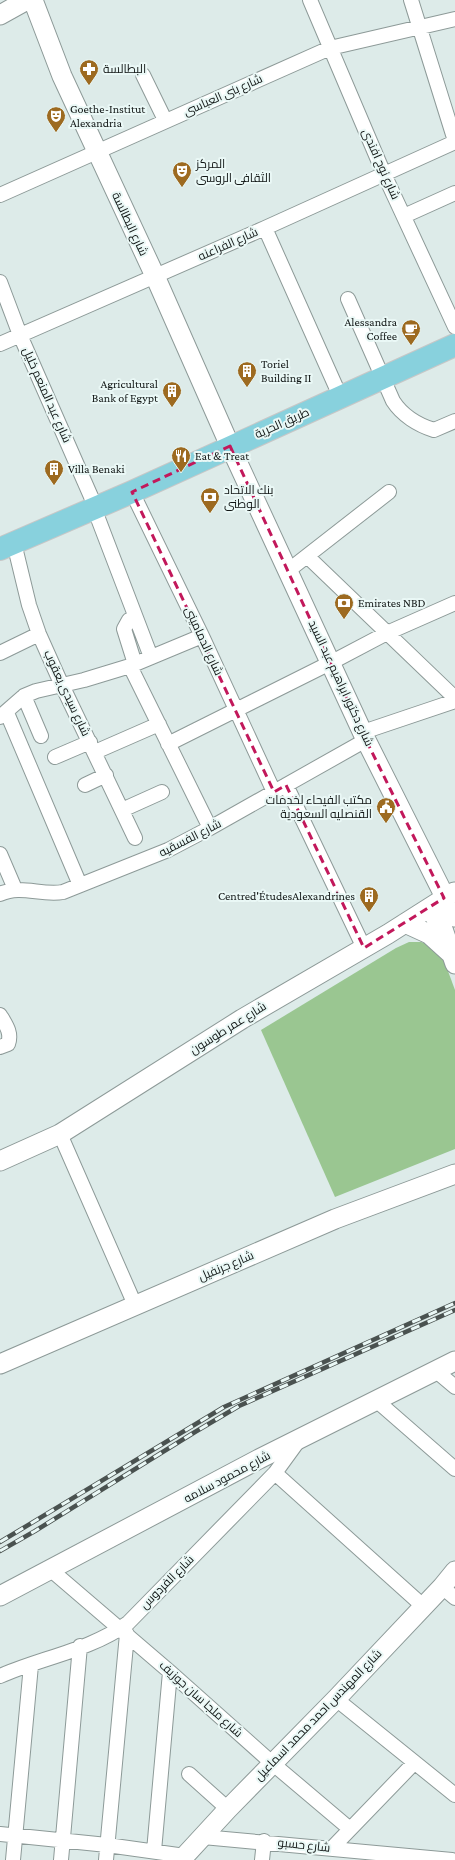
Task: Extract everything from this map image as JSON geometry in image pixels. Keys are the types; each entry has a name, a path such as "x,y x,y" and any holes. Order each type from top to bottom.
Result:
{"main road":[{"name":"طريق الحرية","path":"7,546 132,492 230,446 455,345"}],"street":[{"path":"0,15 27,0"},
{"name":"شارع البطالسة","path":"33,0 62,76 155,276 230,446"},
{"name":"شارع نوح افندى","path":"310,0 384,174 455,327"},
{"path":"411,0 455,141"},
{"name":"شارع بنى العباسى","path":"0,195 165,120 330,48 455,19"},
{"path":"143,75 165,120"},
{"name":"شارع الفراعنه","path":"0,344 265,228 455,141"},
{"path":"404,216 455,193"},
{"path":"265,228 340,396"},
{"name":"شارع عبد المنعم خليل","path":"0,282 20,335 95,508 151,657"},
{"path":"348,299 393,401 399,409 407,416 434,430 455,421"},
{"name":"شارع دكتور ابراهيم عبد السيد","path":"230,446 332,662 365,736 450,894 455,917"},
{"name":"شارع الدمامينى","path":"132,492 202,636 274,792"},
{"path":"289,570 389,492"},
{"name":"شارع سيدى يعقوب","path":"7,546 39,634 135,838"},
{"path":"307,556 455,699"},
{"path":"168,744 236,711 387,633 455,603"},
{"path":"136,618 129,620 124,629 133,665 168,744 210,828"},
{"path":"0,653 39,634"},
{"path":"80,886 3,715 24,696 36,691 133,665 202,636"},
{"path":"24,696 41,736"},
{"name":"شارع الفسقيه","path":"0,894 15,889 55,893 80,886 168,850 274,792 365,736 455,699"},
{"path":"55,757 92,747 159,724"},
{"path":"85,785 106,775"},
{"path":"286,785 364,948"},
{"path":"122,810 162,792"},
{"path":"0,854 15,889"},
{"name":"شارع عمر طوسون","path":"0,1161 60,1134 242,1019 364,948 450,894"},
{"path":"428,908 443,929 454,961"},
{"path":"405,923 429,934 442,945 454,961"},
{"path":"0,1015 9,1031 10,1038 4,1046"},
{"path":"60,1134 135,1306"},
{"name":"شارع جرنفيل","path":"0,1364 335,1219 455,1174"},
{"name":"شارع محمود سلامه","path":"0,1596 299,1440 455,1361"},
{"path":"436,1371 455,1387"},
{"path":"377,1401 455,1469"},
{"name":"شارع الفردوس","path":"1,1674 31,1665 80,1646 123,1632 128,1623 275,1473 299,1440"},
{"path":"275,1473 423,1606"},
{"name":"شارع ملجا سان جوزيف","path":"51,1570 350,1829"},
{"name":"شارع المهندس احمد محمد اسماعيل","path":"183,1858 423,1606 448,1593 455,1571"},
{"path":"106,1860 123,1632"},
{"path":"60,1860 80,1646"},
{"path":"13,1860 31,1665"},
{"path":"154,1851 170,1672"},
{"path":"336,1699 455,1795"},
{"path":"332,1848 414,1763"},
{"path":"189,1774 228,1810"},
{"path":"0,1834 154,1851 183,1858"},
{"name":"شارع حسبو","path":"203,1837 332,1848 402,1858 452,1860"},
{"path":"262,1860 264,1841"}],"highlighted area":[{"path":"230,446 366,740 444,898 364,948 286,785 274,792 132,492"}],"green space":[{"path":"409,942 421,942 433,946 442,955 455,990 455,1149 335,1197 261,1030 396,948"}],"railway":[{"path":"0,1542 224,1407 455,1303"},
{"path":"0,1551 239,1406 455,1310"}],"place":[{"name":"البطالسة","path":"89,86"},
{"name":"Goethe-Institut Alexandria","path":"56,133"},
{"name":"المركز الثقافى الروسى","path":"182,188"},
{"name":"Alessandra Coffee","path":"411,346"},
{"name":"Toriel Building II","path":"247,388"},
{"name":"Agricultural Bank of Egypt","path":"172,408"},
{"name":"Eat & Treat","path":"181,473"},
{"name":"Villa Benaki","path":"54,486"},
{"name":"بنك الاتحاد الوطنى","path":"210,514"},
{"name":"Emirates NBD","path":"344,620"},
{"name":"مكتب الفيحاء لخدمات القنصليه السعودية","path":"386,824"},
{"name":"Centred'ÉtudesAlexandrines","path":"369,913"}]}
